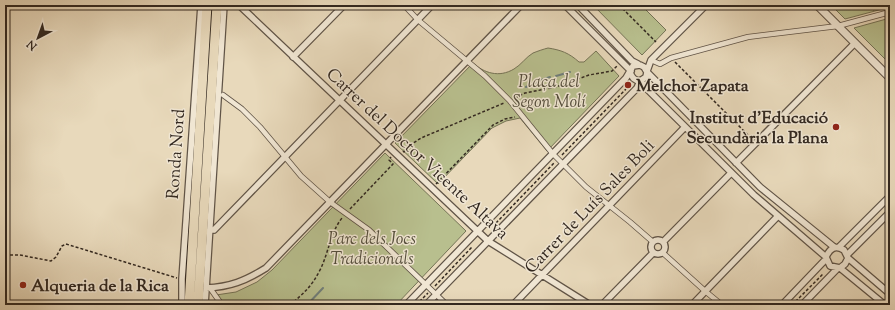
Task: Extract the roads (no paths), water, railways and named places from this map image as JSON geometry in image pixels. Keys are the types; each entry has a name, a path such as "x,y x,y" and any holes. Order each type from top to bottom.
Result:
{"main road":[{"name":"Ronda Nord","path":"188,305 207,5"},
{"name":"Ronda Nord","path":"198,305 217,5"}],"street":[{"name":"Ronda Nord","path":"182,305 182,279 201,5"},
{"path":"205,305 208,288 210,230 224,5"},
{"name":"Carrer del Doctor Vicente Altava","path":"239,5 488,241 590,305"},
{"path":"294,57 344,5"},
{"path":"404,5 418,20 485,76 510,101 553,154 586,187 653,242"},
{"path":"210,230 214,230 432,5"},
{"path":"208,288 230,286 250,278 266,268 521,5"},
{"path":"566,5 631,72 632,77 635,80 640,81 730,173 826,258 830,266 839,268 885,305"},
{"path":"578,5 632,61 644,67 760,187 837,247 844,250 847,257 890,294"},
{"path":"426,305 637,88 640,81 646,77 652,60 706,5"},
{"path":"817,5 890,78"},
{"path":"406,305 620,84 631,72 633,66 652,60 660,64 671,58 748,37 838,26 890,12"},
{"path":"736,163 855,43"},
{"path":"223,95 246,113 260,127 286,156 301,176 345,214 369,230 446,305"},
{"name":"Carrer de Luís Sales Boli","path":"513,305 685,127"},
{"path":"663,242 730,173"},
{"path":"782,305 826,258 829,251 837,247 890,196"},
{"path":"802,305 828,278 845,264 847,257 890,212"},
{"path":"692,305 778,216"},
{"path":"653,242 657,240 663,242"},
{"path":"653,242 651,248 653,253"},
{"path":"663,242 665,248 663,253"},
{"path":"653,253 663,253"},
{"path":"602,305 653,253"},
{"path":"663,253 722,305"},
{"path":"208,288 222,305"}],"waterway":[{"path":"556,76 570,72"},
{"path":"526,87 550,77"},
{"path":"307,305 323,288"}],"place":[{"name":"Melchor Zapata","path":"628,85"},
{"name":"Institut d'Educació Secundària la Plana","path":"836,127"},
{"name":"Alqueria de la Rica","path":"23,285"}],"park label":[{"name":"Plaça del Segon Molí","path":"549,91"},
{"name":"Parc dels Jocs Tradicionals","path":"372,248"}]}
